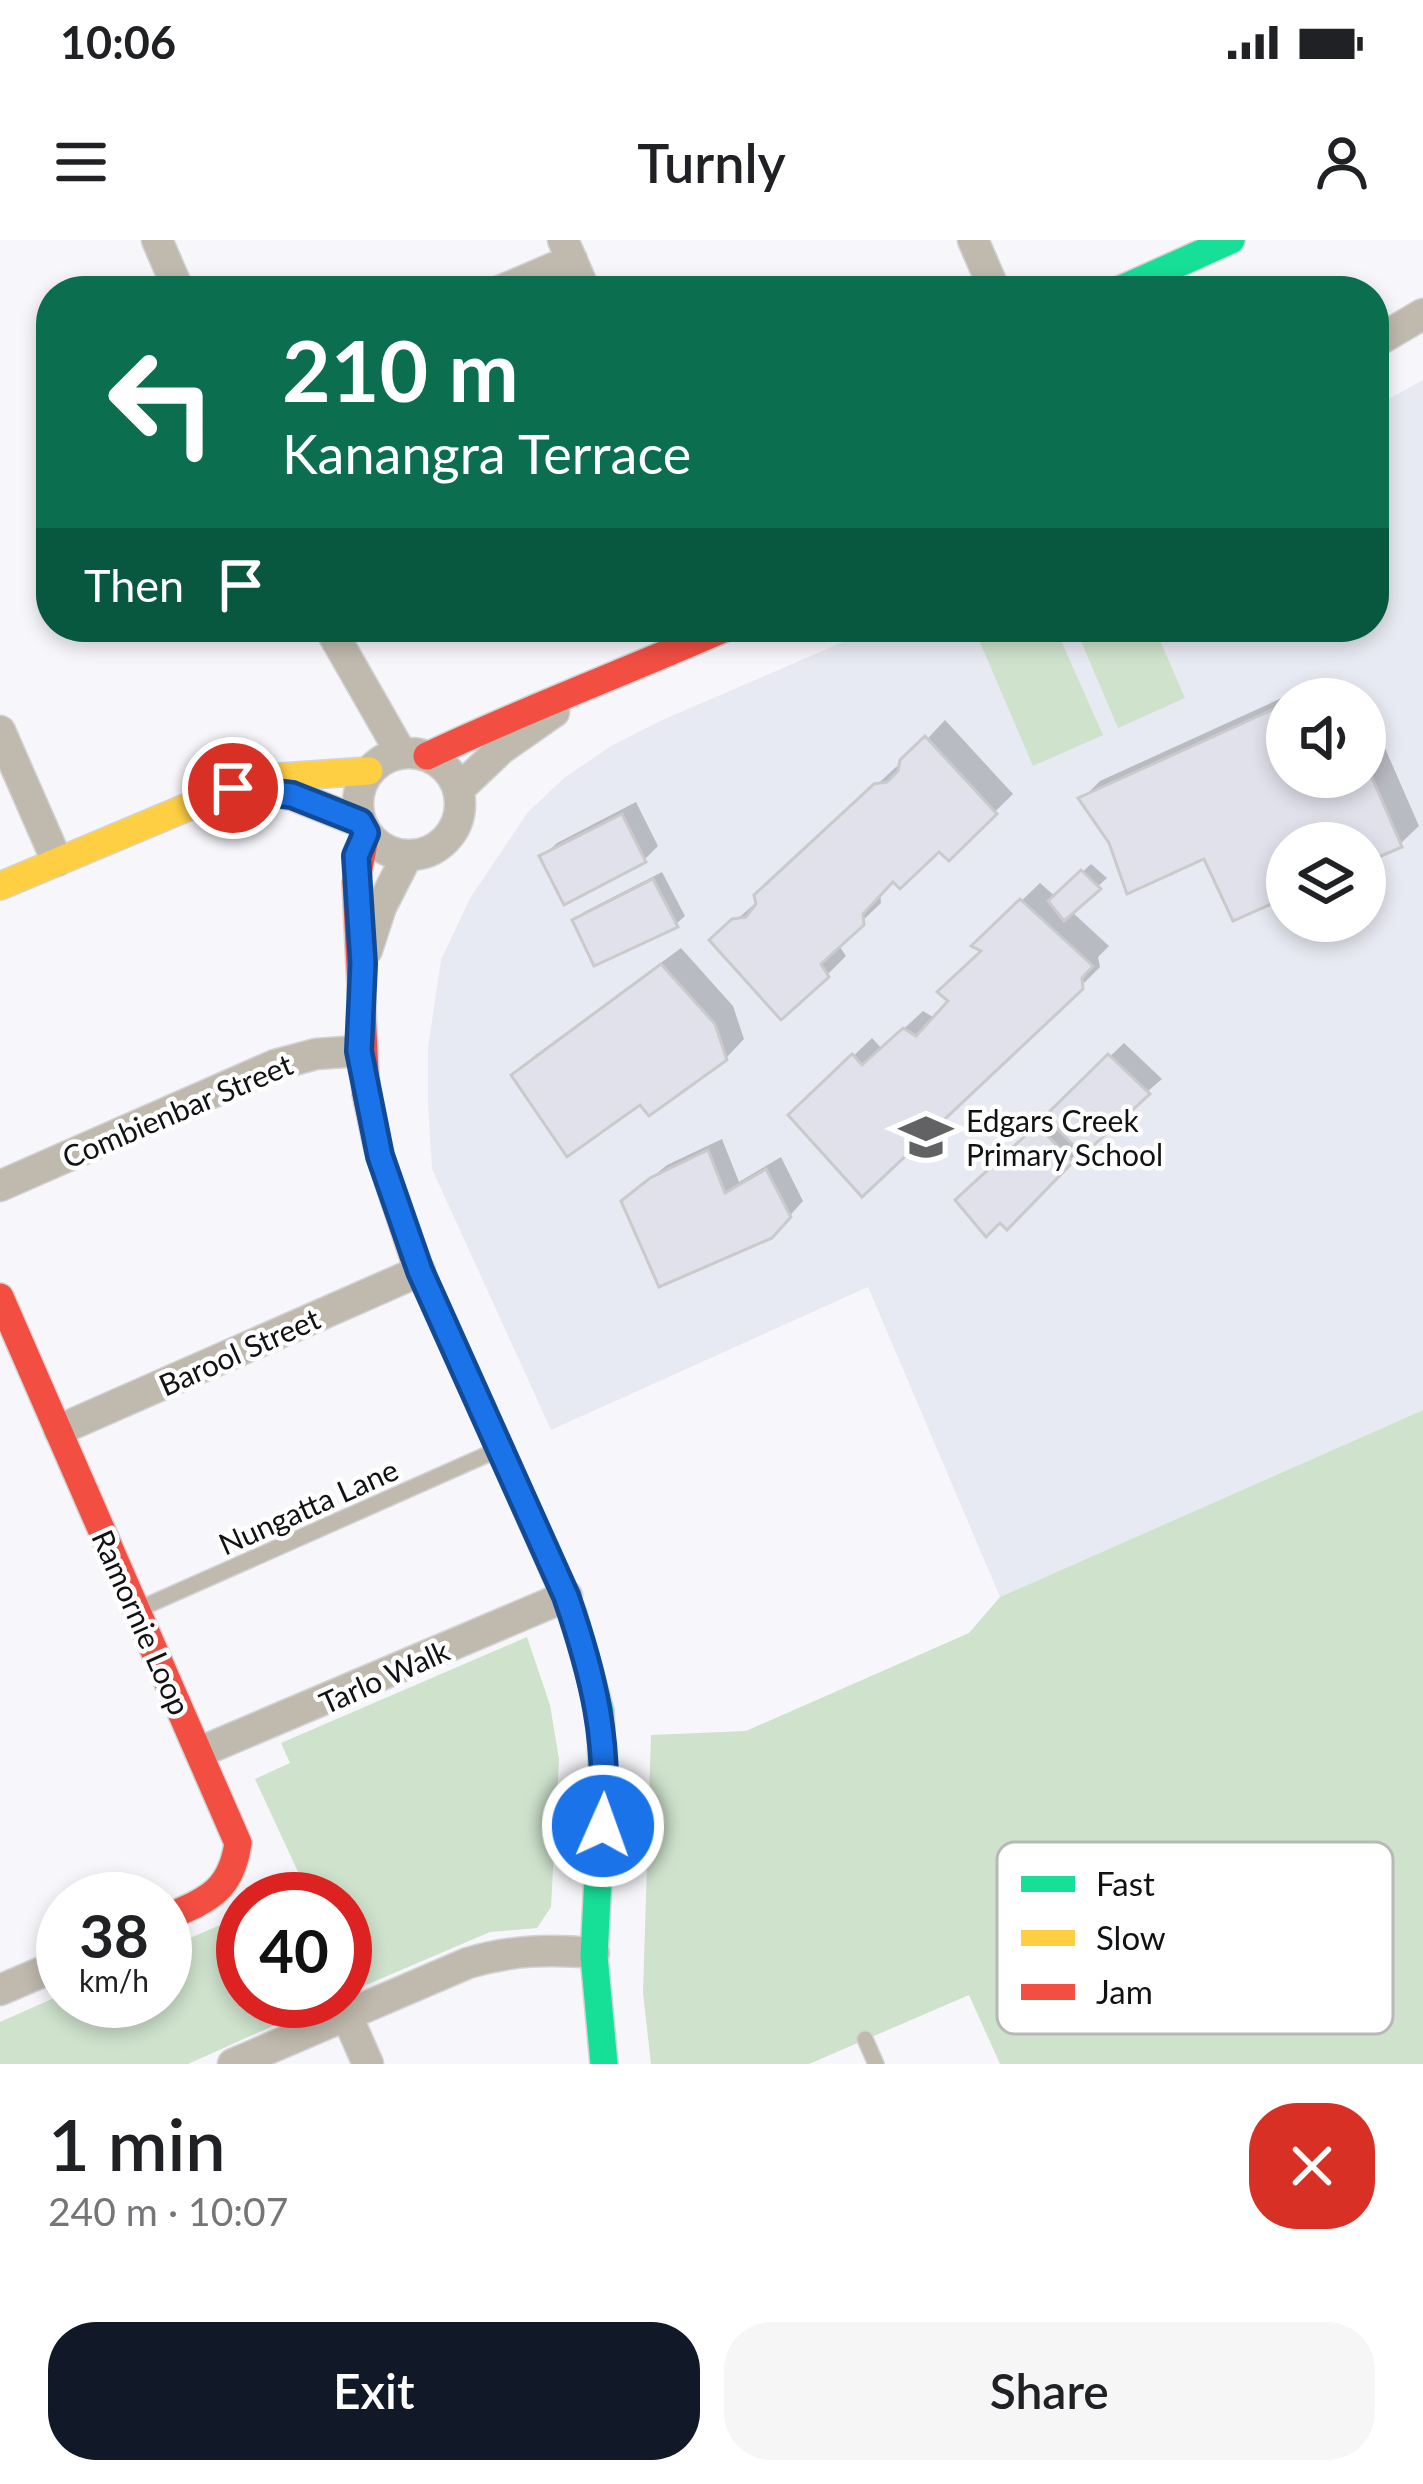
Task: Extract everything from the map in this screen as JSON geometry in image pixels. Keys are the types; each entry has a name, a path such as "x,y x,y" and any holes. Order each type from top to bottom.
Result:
{"street":[{"path":"157,240 173,276"},
{"path":"973,240 989,276"},
{"path":"1151,276 1231,240"},
{"path":"525,276 567,250"},
{"path":"1389,334 1423,314"},
{"path":"233,788 292,795 363,828 384,850 407,856 427,853 455,828 459,790 441,764 414,754 339,642"},
{"path":"604,2064 594,1952 606,1786 603,1730 592,1674 566,1596 420,1271 380,1156 359,1051 363,964 356,856 363,828 358,795 369,771 383,759 414,754 589,688 694,642"},
{"path":"459,790 501,749 589,688"},
{"path":"0,730 57,862"},
{"path":"0,886 233,788 267,778 369,771"},
{"path":"363,964 381,908 407,856"},
{"name":"Combienbar Street","path":"0,1186 275,1065 316,1054 359,1051"},
{"name":"Barool Street","path":"59,1430 420,1271"},
{"name":"Ramornie Loop","path":"0,1297 238,1843 237,1866 218,1893 192,1905"},
{"name":"Tarlo Walk","path":"200,1753 566,1596"},
{"path":"372,2003 509,1951 594,1952"},
{"path":"0,1990 36,1975"},
{"path":"233,2064 314,2028"},
{"path":"352,2028 368,2064"}],"lane":[{"name":"Nungatta Lane","path":"136,1610 501,1449"},
{"path":"865,2039 876,2064"}],"shaded area":[{"name":"Edgars Creek Primary School","path":"1423,380 1423,1410 1000,1597 868,1287 551,1430 432,1169 428,1047 441,960 470,898 528,812 564,778 611,746 843,642 1389,642 1389,399"}],"green space":[{"path":"980,642 1062,642 1103,735 1033,766"},
{"path":"1081,642 1161,642 1185,698 1118,728"},
{"path":"1423,1410 1423,2064 1000,2064 969,1995 809,2064 651,2064 643,1993 651,1735 746,1731 969,1633 1000,1597"},
{"path":"527,1637 550,1705 559,1759 551,1907 537,1928 490,1932 372,1982 372,1872 298,1872 255,1779 290,1763 281,1743"},
{"path":"216,1927 216,2028 269,2028 188,2064 0,2064 0,2022 36,2006 36,2028 192,2028 192,1937"}],"building":[{"path":"1266,713 1266,798 1381,798 1402,847 1386,854 1386,822 1266,822 1266,906 1233,921 1204,859 1127,894 1109,843 1078,798"},
{"path":"925,736 997,814 949,861 939,852 900,889 893,882 863,914 864,925 821,964 829,977 781,1020 709,940 732,919 746,917 756,904 754,895 874,784 887,782 898,771 900,760"},
{"path":"622,814 646,862 564,905 539,856"},
{"path":"1081,870 1101,889 1064,921 1048,901"},
{"path":"653,879 678,927 594,966 572,920"},
{"path":"1020,899 1093,966 1082,978 1083,989 862,1197 788,1115 852,1054 862,1065 903,1028 916,1036 948,1001 937,992 981,951 971,946"},
{"path":"661,964 715,1024 727,1060 649,1116 640,1105 567,1157 511,1075"},
{"path":"1108,1054 1150,1094 1083,1155 1045,1116"},
{"path":"1037,1125 1073,1162 1007,1230 1000,1223 986,1237 955,1200"},
{"path":"708,1150 725,1193 766,1169 791,1217 772,1238 659,1287 621,1201 650,1178"}],"traffic: fast":[{"path":"1151,276 1231,240"},
{"path":"501,1451 573,1614 600,1711 603,1781 594,1956 604,2064"}],"traffic: slow":[{"path":"0,886 233,788 267,778 369,771"}],"traffic: jam":[{"path":"427,756 692,642"},
{"path":"366,833 356,883 366,1094 378,1149 413,1256 501,1451"},
{"path":"0,1297 238,1843 223,1884 192,1906"}],"place":[{"name":"Edgars Creek Primary School","path":"926,1137"}],"route":[{"path":"233,788 292,795 360,822 366,833 356,856 363,964 359,1051 380,1156 420,1271 580,1635 603,1730 603,1826"}]}
